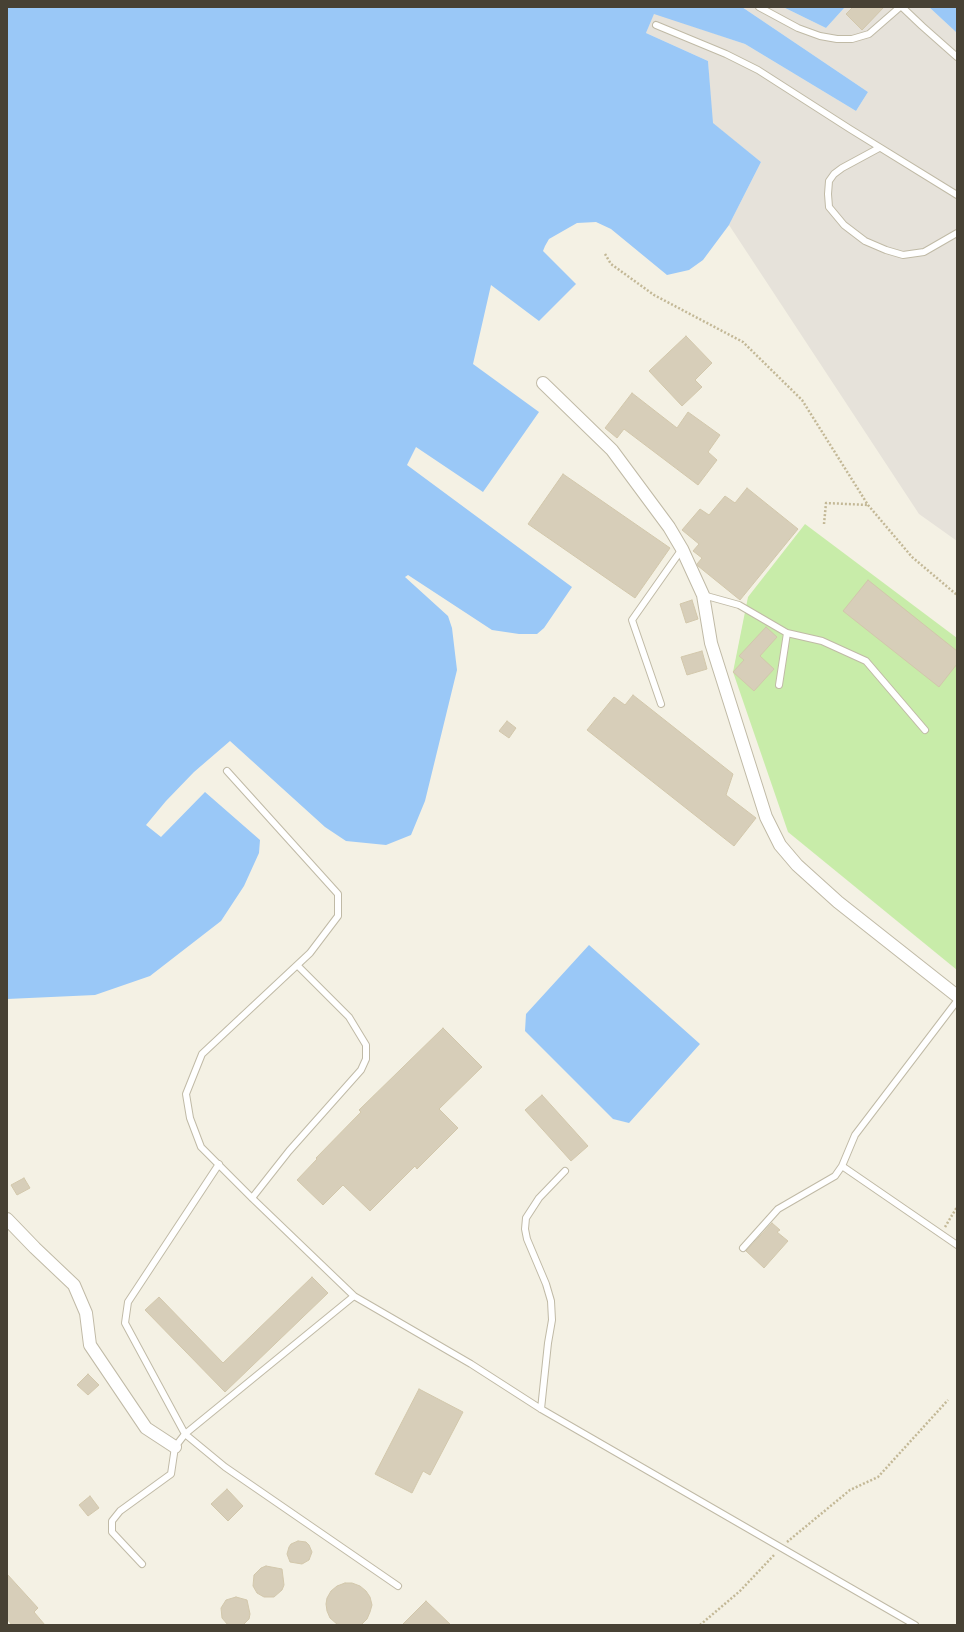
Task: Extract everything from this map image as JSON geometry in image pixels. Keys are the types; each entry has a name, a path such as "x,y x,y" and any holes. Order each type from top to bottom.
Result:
{"street":[{"path":"542,384 612,450 669,527 682,549 703,595 711,643 766,817 780,845 796,865 838,902 957,996"},
{"path":"7,1219 74,1285 86,1313 90,1345 146,1428 175,1446"}],"lane":[{"path":"759,7 798,28 820,36 837,39 852,39 870,34 901,7 957,57"},
{"path":"656,25 726,54 758,70 879,148 957,195"},
{"path":"879,148 842,168 834,174 829,181 829,207 844,225 865,241 886,250 903,254 924,252 957,233"},
{"path":"660,704 632,620 682,549"},
{"path":"703,595 739,605 787,633 822,641 866,661 925,730"},
{"path":"779,685 787,633"},
{"path":"227,771 338,894 338,916 310,953 202,1054 186,1094 190,1118 202,1147 252,1198 354,1296 472,1364 541,1409 914,1625"},
{"path":"252,1198 289,1151 361,1070 366,1059 366,1045 350,1017 297,965"},
{"path":"743,1248 778,1208 835,1176 842,1166 855,1135 957,1002"},
{"path":"218,1164 128,1302 125,1323 185,1434 225,1467 398,1586"},
{"path":"842,1166 957,1245"},
{"path":"541,1409 552,1320 551,1301 546,1284 527,1239 525,1229 526,1218 539,1198 565,1171"},
{"path":"142,1564 112,1532 112,1521 120,1511 171,1474 175,1446 185,1434 354,1296"}],"path":[{"path":"605,254 611,264 654,294 743,342 802,400 868,505 912,557 957,595"},
{"path":"824,524 826,503 868,505"},
{"path":"941,1234 957,1207"},
{"path":"700,1625 740,1591 781,1548 850,1490 878,1477 948,1400"}],"shaded area":[{"path":"742,7 783,7 826,28 845,7 929,7 957,33 957,541 919,514 729,225 761,162 712,123 708,61 646,33 654,13 745,44 856,111 868,92"}],"green space":[{"path":"805,524 957,638 957,970 788,832 733,672 748,597"}],"water":[{"path":"7,7 742,7 868,92 856,111 745,44 654,14 646,33 708,61 713,123 761,162 729,225 703,260 689,270 667,275 611,229 596,222 577,223 549,239 543,251 576,284 539,321 491,285 473,364 539,412 483,492 416,447 407,465 572,587 544,628 537,634 519,634 492,630 408,575 405,577 448,616 452,628 457,670 425,801 411,835 386,845 346,841 325,827 230,741 194,772 166,801 146,825 161,837 205,792 260,840 259,853 244,886 221,921 150,976 95,995 7,999"},
{"path":"783,7 845,7 826,28"},
{"path":"929,7 957,7 957,33"},
{"path":"589,945 700,1044 629,1123 613,1119 525,1031 526,1014"}],"building":[{"path":"853,7 884,7 862,30 846,14"},
{"path":"686,336 712,363 695,380 702,387 682,406 649,371"},
{"path":"632,393 677,428 688,412 720,435 708,452 717,460 698,485 624,429 617,438 605,428"},
{"path":"563,474 670,548 635,598 528,524"},
{"path":"747,488 798,529 740,600 698,566 697,564 702,558 693,551 699,544 682,530 700,509 709,515 725,496 735,503"},
{"path":"868,580 957,651 957,664 939,687 843,611"},
{"path":"692,600 698,619 686,623 680,604"},
{"path":"766,627 777,637 760,656 774,669 754,691 733,672 744,660 739,656"},
{"path":"702,651 707,669 687,675 681,657"},
{"path":"633,695 733,774 726,795 756,818 734,846 587,730 614,697 625,705"},
{"path":"507,721 516,728 509,738 499,731"},
{"path":"443,1028 482,1067 439,1109 458,1128 417,1169 415,1166 370,1211 343,1185 323,1205 297,1180 317,1159 316,1158 361,1112 359,1110"},
{"path":"542,1095 588,1146 571,1161 525,1110"},
{"path":"24,1178 30,1188 17,1195 11,1185"},
{"path":"772,1223 780,1230 777,1232 788,1241 764,1268 746,1251"},
{"path":"312,1277 328,1293 225,1392 145,1310 159,1297 223,1363"},
{"path":"88,1374 99,1385 88,1395 77,1385"},
{"path":"419,1389 463,1412 430,1475 423,1471 412,1493 375,1474"},
{"path":"227,1489 243,1506 228,1521 211,1504"},
{"path":"90,1496 99,1508 88,1516 79,1505"},
{"path":"298,1541 306,1542 312,1552 309,1560 302,1564 290,1562 287,1554 291,1544"},
{"path":"266,1566 282,1569 284,1585 282,1590 274,1597 264,1597 257,1593 253,1586 254,1575 261,1568"},
{"path":"7,1574 38,1608 34,1612 45,1625 12,1625 7,1619"},
{"path":"345,1583 352,1583 360,1586 370,1597 372,1605 370,1612 367,1619 361,1625 338,1625 330,1618 327,1611 327,1598 331,1591 337,1586"},
{"path":"236,1597 247,1600 250,1614 249,1619 243,1625 228,1625 222,1618 221,1608 226,1600"},
{"path":"426,1601 451,1625 402,1625"}]}
